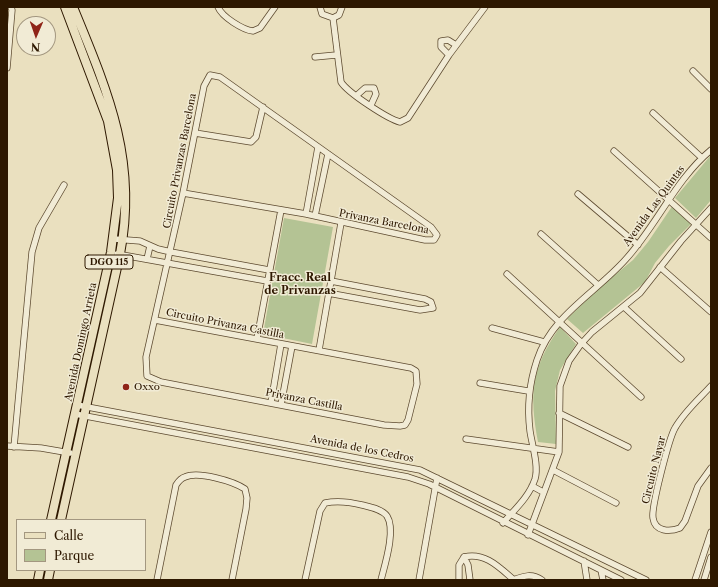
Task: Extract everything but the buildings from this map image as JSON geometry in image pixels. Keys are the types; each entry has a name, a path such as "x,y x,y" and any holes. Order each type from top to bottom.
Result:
{"main road":[{"name":"Avenida Domingo Arrieta","path":"51,519 114,239 118,192 112,142 102,103 66,7"},
{"name":"Avenida Domingo Arrieta","path":"61,519 120,254 126,190 119,136 108,95 66,7"}],"street":[{"path":"218,7 222,13 246,29 253,31 260,28 275,7"},
{"path":"320,7 322,14 333,18 339,16 342,7"},
{"path":"333,18 336,55 341,82 356,96 370,105 396,121 404,121 426,92 449,55 485,7"},
{"path":"7,68 13,8"},
{"path":"449,55 441,47 442,41 448,40 456,46"},
{"path":"314,57 336,55"},
{"path":"693,71 711,89"},
{"name":"Privanza Barcelona","path":"183,193 306,214 341,223 425,240 434,240 437,235 431,227 263,107 220,77 210,75"},
{"name":"Circuito Privanzas Barcelona","path":"171,252 204,86 210,75"},
{"path":"356,96 365,88 374,88 376,94 370,105"},
{"path":"195,133 251,142 256,137 263,107"},
{"path":"653,113 702,158"},
{"path":"306,214 318,147"},
{"name":"Avenida Las Quintas","path":"532,486 536,478 529,417 528,392 537,359 544,342 559,321 618,268 638,246 678,185 711,150"},
{"path":"614,151 711,238"},
{"path":"315,216 328,154"},
{"path":"14,447 32,252 39,228 64,185"},
{"path":"578,194 638,246"},
{"path":"528,535 543,492 553,470 558,452 560,386 563,373 581,344 640,293 681,241 711,208"},
{"path":"257,339 281,210"},
{"path":"319,350 341,223"},
{"path":"541,234 598,285"},
{"path":"114,239 140,241 150,246 171,252 269,270"},
{"path":"147,259 150,246"},
{"path":"111,252 267,281"},
{"name":"Privanza Castilla","path":"171,252 145,368 147,376 152,380 384,425 405,425 408,420 417,384 416,371 403,366 292,346"},
{"path":"660,267 711,312"},
{"path":"507,274 559,321 581,344 641,397"},
{"path":"328,293 420,310 432,308 431,302 425,299 331,280"},
{"path":"624,307 681,359"},
{"name":"Circuito Privanza Castilla","path":"155,320 292,346"},
{"path":"492,328 544,342"},
{"path":"271,403 281,344"},
{"path":"281,405 292,346"},
{"path":"480,383 528,392"},
{"name":"Circuito Nayar","path":"711,386 684,415 674,429 668,445 654,506 652,518 655,524 661,529 668,531 680,528 685,521 698,486 711,468"},
{"name":"Avenida de los Cedros","path":"77,405 409,467 437,478 646,580"},
{"path":"559,413 628,447"},
{"name":"Avenida de los Cedros","path":"75,414 408,477 435,488 503,523 621,580"},
{"path":"466,439 558,452"},
{"path":"7,446 66,452 76,455"},
{"path":"553,470 616,503"},
{"path":"157,580 176,485 184,477 191,476 229,481 245,489 247,498 246,509 232,580"},
{"path":"419,580 437,478"},
{"path":"503,523 522,504 532,486 543,492"},
{"path":"305,580 320,511 325,503 333,501 369,506 380,510 387,515 391,530 381,580"},
{"path":"695,580 711,532"},
{"path":"459,580 459,565 464,557 478,555 487,559 514,580 527,576 536,576 542,580"},
{"path":"464,557 468,565 470,580"},
{"path":"704,580 711,557"},
{"path":"584,561 587,580"},
{"path":"601,570 603,580"}],"green space":[{"path":"711,155 711,200 696,218 675,198"},
{"path":"673,205 691,224 669,246 655,263 645,282 583,333 567,319 600,287 633,260 648,242"},
{"path":"284,218 333,227 312,344 263,334"},
{"path":"560,327 576,344 560,370 555,391 556,444 538,442 533,395 535,382 543,356"}],"place":[{"name":"Oxxo","path":"126,387"}],"district":[{"name":"Fracc. Real de Privanzas","path":"300,284"}]}
